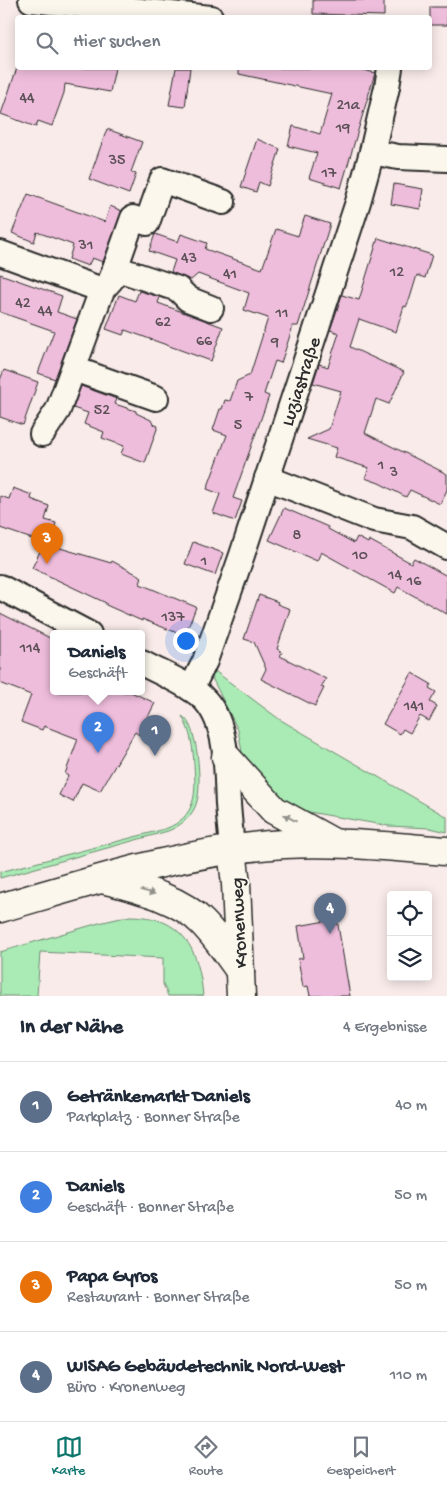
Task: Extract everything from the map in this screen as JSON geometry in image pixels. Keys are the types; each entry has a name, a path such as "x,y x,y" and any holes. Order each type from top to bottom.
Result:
{"main road":[{"path":"226,757 274,810 332,842"},
{"path":"0,908 168,861 232,850 282,844 332,842 447,851"},
{"name":"Kronenweg","path":"232,850 236,884 240,983"},
{"path":"101,879 155,894 175,903 200,920 240,983"}],"street":[{"path":"31,0 181,15"},
{"name":"Luziastraße","path":"191,689 205,661 358,202 372,152 390,70"},
{"path":"372,152 398,157 447,159"},
{"path":"42,434 58,410 102,290 111,280 133,218 147,223 162,180 223,202"},
{"path":"0,253 102,290"},
{"path":"115,268 178,289 188,299 211,308"},
{"path":"74,369 156,398"},
{"path":"267,478 374,520 412,527 447,547"},
{"path":"0,587 81,630"},
{"path":"145,665 191,689 204,699 214,714 223,739 226,757 232,850"}],"green space":[{"path":"212,669 279,719 447,817 447,832 430,828 389,826 309,812 285,803 251,768 242,752 238,730 213,680"},
{"path":"182,716 192,730 199,769 197,801 193,811 186,819 168,831 0,878 0,872 165,829 183,818 189,811 192,803 195,785 192,746 188,728"},
{"path":"130,916 148,917 163,922 175,929 184,938 192,950 197,963 203,996 168,996 163,984 163,958 40,952 37,996 0,996 0,952 99,923"}],"building":[{"path":"313,0 384,0 384,15 313,14"},
{"path":"430,7 447,7 447,25 432,25 432,15 430,15"},
{"path":"16,70 115,70 110,92 65,84 64,93 52,126 38,121 36,127 1,114"},
{"path":"176,70 190,70 185,107 169,105"},
{"path":"239,70 364,70 375,73 341,188 309,178 317,153 288,146 293,126 320,134 332,94 239,74"},
{"path":"107,129 142,142 131,172 136,174 129,194 89,179"},
{"path":"257,139 280,149 268,186 259,182 256,192 241,187"},
{"path":"394,184 423,189 420,209 391,204"},
{"path":"28,194 105,222 110,206 122,211 103,262 92,258 88,266 69,259 73,245 37,232 34,242 12,233"},
{"path":"305,216 330,224 298,326 293,326 281,363 275,361 264,394 269,396 233,498 242,501 235,521 213,513 220,494 207,489 227,435 213,430 220,409 222,409 225,400 230,401 237,381 250,375 268,318 244,310 249,293 198,274 191,280 171,272 175,260 149,251 155,234 178,242 181,234 207,243 205,249 262,269 276,229 298,236"},
{"path":"378,238 432,255 425,278 417,275 396,332 359,319 350,347 404,372 389,404 376,399 365,433 447,474 447,490 440,504 410,490 406,497 365,478 369,468 334,457 337,448 307,439 329,429 341,391 313,383 319,364 328,367 339,333 330,330 342,295 359,300"},
{"path":"0,274 62,296 57,312 77,319 55,379 38,373 54,331 0,312"},
{"path":"139,291 160,297 158,303 223,327 211,361 125,330 123,335 106,329 119,295 135,301"},
{"path":"4,370 38,382 23,425 0,417 0,380"},
{"path":"81,386 117,399 115,404 136,411 136,413 151,420 153,424 158,426 145,463 121,454 124,446 102,438 104,432 84,424 88,413 73,408"},
{"path":"13,488 32,495 31,499 49,506 45,520 56,523 50,545 111,563 112,561 142,577 140,584 196,607 185,636 142,619 142,621 106,605 106,603 32,568 44,543 0,528 0,496 9,499"},
{"path":"284,508 328,527 328,529 354,543 357,537 368,543 369,540 411,563 414,558 447,576 447,614 398,587 395,593 321,552 317,561 269,540"},
{"path":"193,542 223,553 215,575 185,564"},
{"path":"259,595 290,609 277,649 282,652 280,656 326,679 321,687 324,688 315,706 261,679 266,669 254,642 244,639"},
{"path":"0,613 50,638 50,695 138,695 155,703 139,735 135,732 100,791 82,783 73,802 59,795 68,776 65,774 78,739 44,726 42,730 21,722 31,695 0,683"},
{"path":"412,673 431,684 429,688 436,692 430,702 437,706 429,721 420,716 410,733 403,729 400,734 383,724"},
{"path":"337,919 350,996 310,996 308,986 303,987 298,959 303,958 298,926"}],"place":[{"name":"Papa Gyros","path":"47,564"},
{"name":"Daniels","path":"98,753"},
{"name":"Getränkemarkt Daniels","path":"155,756"},
{"name":"WISAG Gebäudetechnik Nord-West","path":"330,934"}]}
